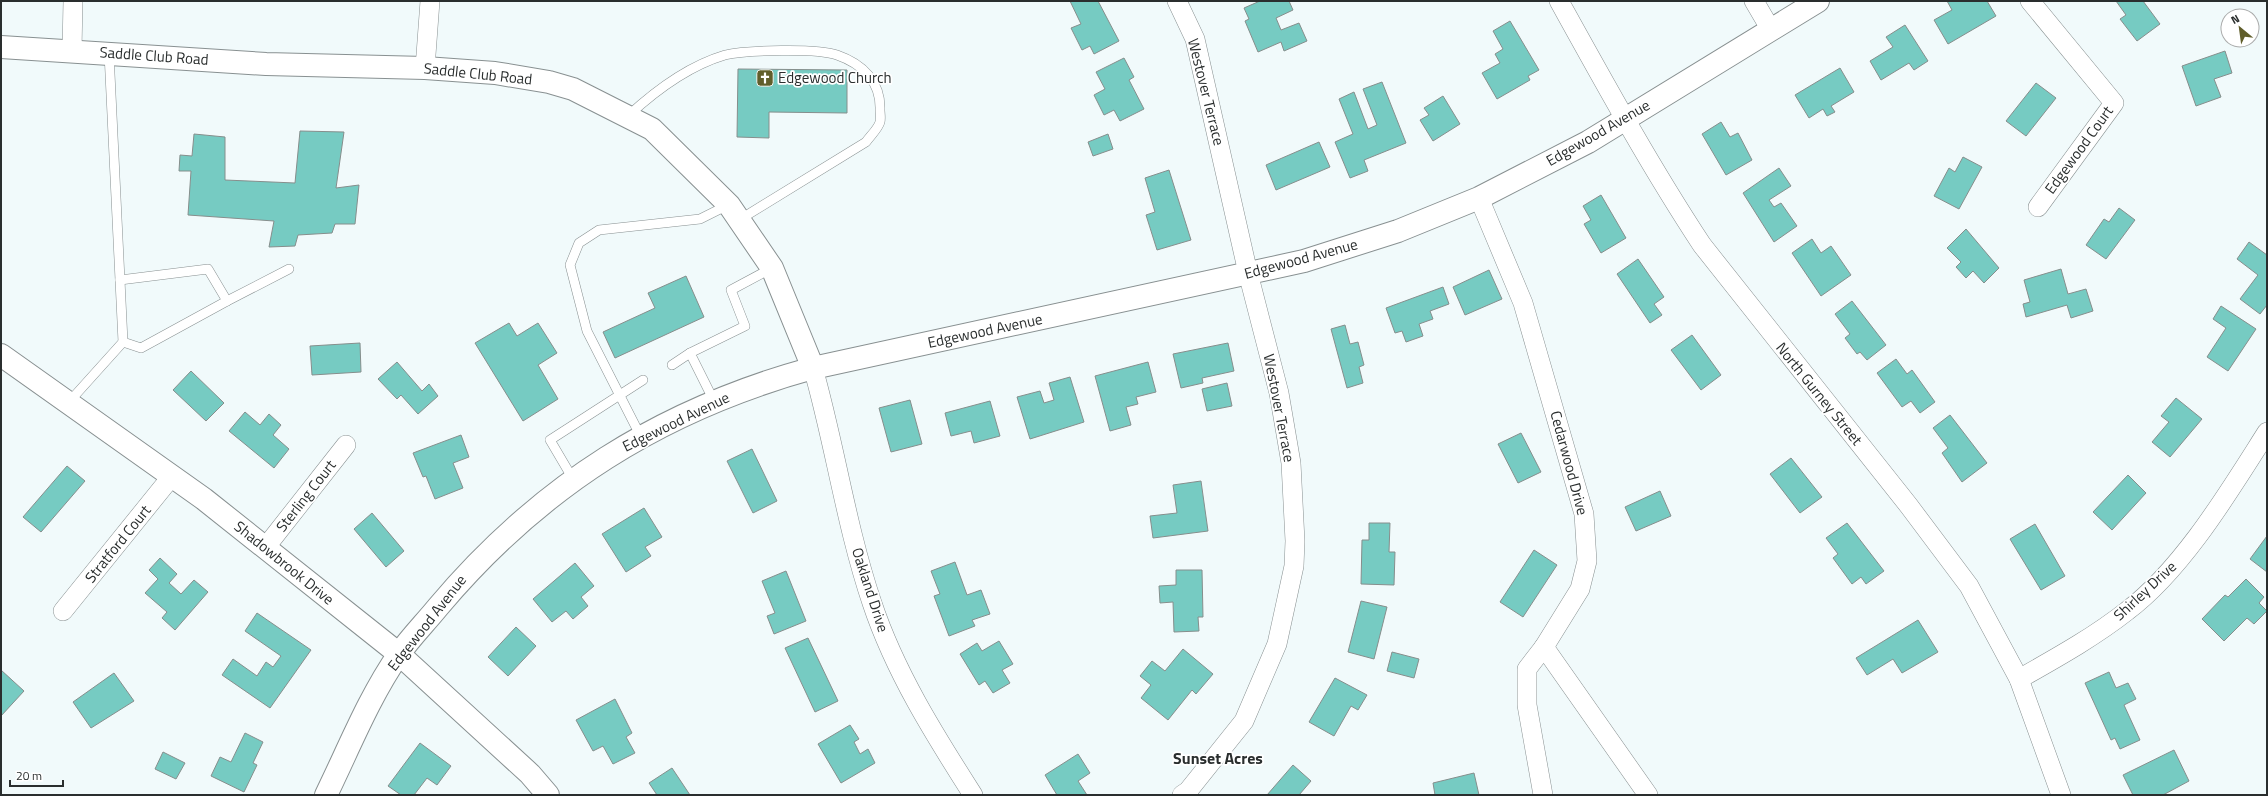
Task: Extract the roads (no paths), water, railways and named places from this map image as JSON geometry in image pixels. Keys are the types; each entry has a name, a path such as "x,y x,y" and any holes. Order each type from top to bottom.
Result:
{"street":[{"path":"72,50 74,19 73,1"},
{"path":"424,68 430,1"},
{"name":"Westover Terrace","path":"1177,1 1194,39 1248,273 1278,393 1291,463 1295,541 1294,566 1277,644 1244,721 1188,791 1182,795"},
{"name":"North Gurney Street","path":"1559,1 1624,118 1702,245 1909,506 1969,586 2019,679 2060,795"},
{"path":"1754,1 1770,30"},
{"name":"Edgewood Avenue","path":"326,795 372,698 399,654 468,571 529,514 573,479 641,438 714,401 782,376 1304,261 1342,250 1442,214 1479,198 1588,142 1624,118 1818,1"},
{"name":"Edgewood Court","path":"2030,1 2114,103 2038,207"},
{"name":"Saddle Club Road","path":"1,47 72,50 266,64 424,68 495,73 549,82 574,89 652,129 734,212 772,268 813,368"},
{"name":"Cedarwood Drive","path":"1479,198 1523,303 1584,514 1587,561 1580,589 1544,647 1527,669 1526,687 1533,745 1542,795"},
{"name":"Shadowbrook Drive","path":"1,355 204,499 399,654 530,774 548,795"},
{"name":"Oakland Drive","path":"813,368 829,427 849,521 872,603 908,689 973,795"},
{"name":"Shirley Drive","path":"2019,679 2071,650 2128,611 2173,568 2267,432"},
{"name":"Sterling Court","path":"265,548 346,445"},
{"name":"Stratford Court","path":"64,611 172,476"},
{"path":"1544,647 1648,795"}],"lane":[{"path":"627,116 651,95 686,72 725,55 746,52 788,51 836,54 855,63 871,75 881,96 880,122 866,142 734,212 700,220 599,230 579,243 570,265 587,331 641,438"},
{"path":"69,402 123,342 109,53"},
{"path":"672,365 690,354 745,326 731,290 772,268"},
{"path":"123,342 141,348 289,269"},
{"path":"120,280 208,270 227,301"},
{"path":"690,354 714,401"},
{"path":"573,479 550,440 643,380"}],"place":[{"name":"Edgewood Church","path":"765,78"}],"district":[{"name":"Sunset Acres","path":"1218,758"}]}
